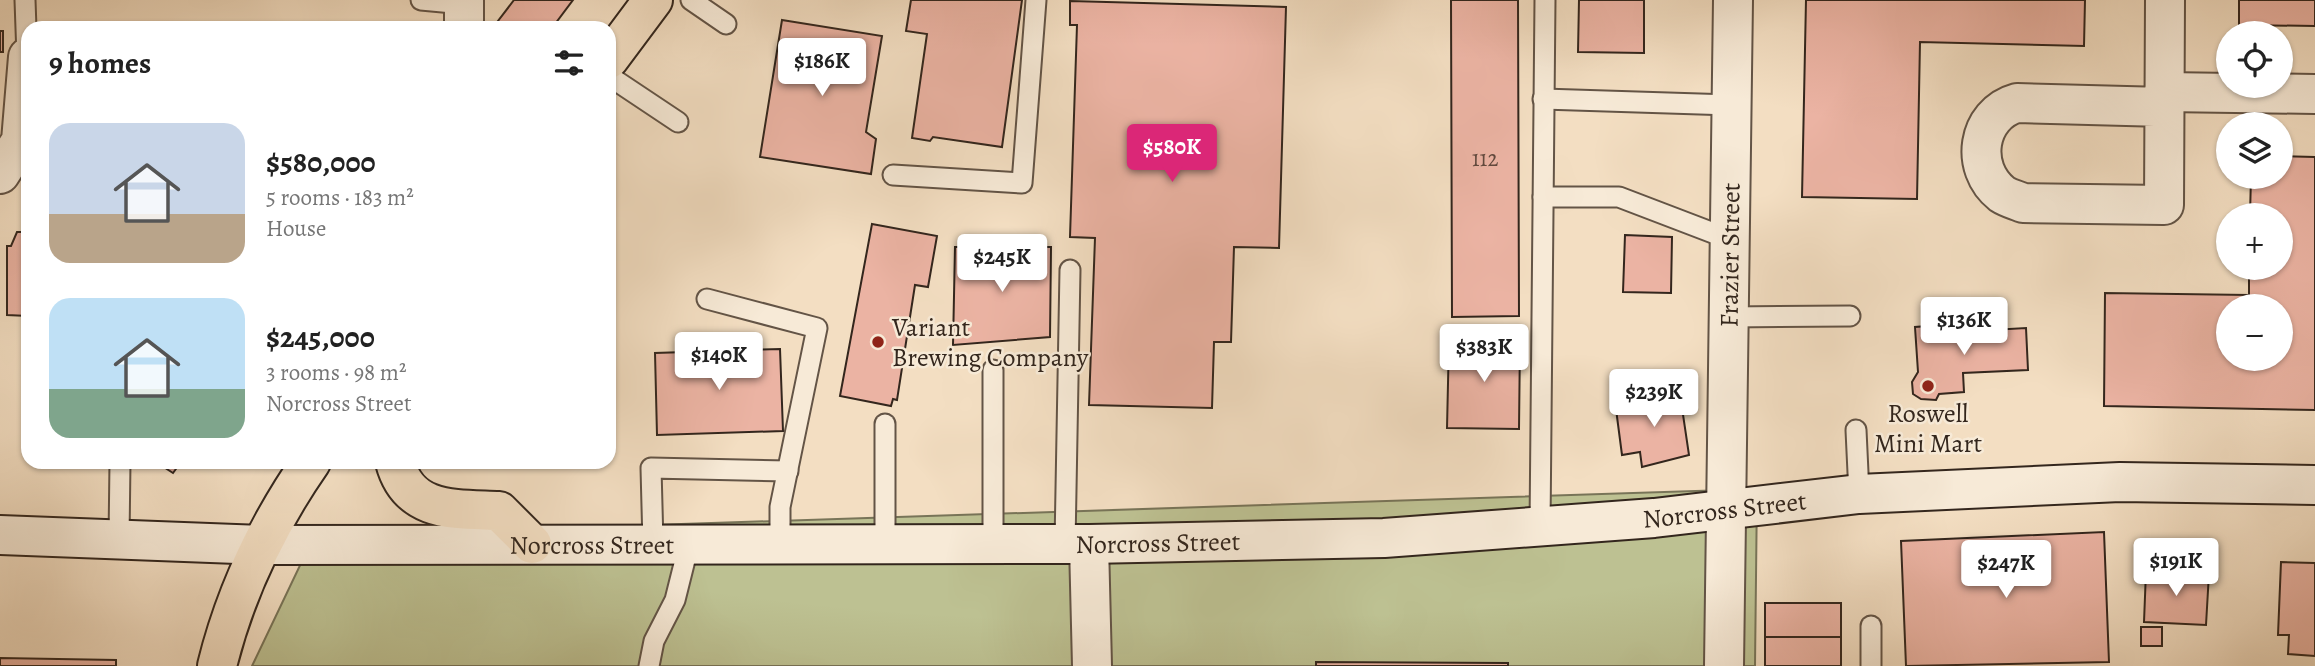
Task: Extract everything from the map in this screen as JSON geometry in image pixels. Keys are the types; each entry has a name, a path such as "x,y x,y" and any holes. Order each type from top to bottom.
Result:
{"highway":[{"path":"616,50 653,0"},
{"path":"217,666 238,598 262,545 307,469"},
{"path":"398,469 409,491 438,508 499,511 531,544"}],"street":[{"name":"Frazier Street","path":"1724,666 1733,0"},
{"path":"2165,0 2164,100 2164,205 2023,203 2004,196 1991,182 1982,162 1982,140 1988,121 2003,107 2017,103 2164,100 2315,94"},
{"path":"0,174 21,141"},
{"name":"Norcross Street","path":"0,535 262,545 1077,544 1384,538 1540,528 1859,494 2108,482 2315,485"},
{"path":"1077,544 1092,666"}],"lane":[{"path":"25,0 26,21"},
{"path":"421,0 464,11"},
{"path":"691,0 726,24"},
{"path":"893,175 1023,183 1037,0"},
{"path":"1540,528 1545,0"},
{"path":"616,81 678,122"},
{"path":"1543,99 1731,105"},
{"path":"1543,197 1619,197 1729,240"},
{"path":"1070,270 1077,544"},
{"path":"707,299 817,328 780,507 780,545"},
{"path":"1728,317 1850,316"},
{"path":"993,370 993,544"},
{"path":"885,424 885,544"},
{"path":"1856,430 1859,494"},
{"path":"649,666 654,641 675,600 671,544 651,468 788,471"},
{"path":"119,539 120,469"},
{"path":"1871,626 1871,666"}],"green space":[{"path":"1757,489 1755,666 252,666 314,536"}],"building":[{"path":"514,0 573,0 557,21 498,21"},
{"path":"911,0 1022,0 1002,147 933,137 930,141 912,138 927,34 906,31"},
{"path":"1451,0 1518,0 1519,316 1452,317"},
{"path":"1579,0 1644,0 1644,53 1578,52"},
{"path":"1806,0 2085,0 2084,46 1920,42 1917,199 1802,197"},
{"path":"2239,0 2315,0 2315,26 2293,26 2293,21 2239,21"},
{"path":"1070,1 1286,7 1279,248 1234,247 1231,342 1214,342 1212,408 1089,405 1095,238 1070,237 1077,25 1070,25"},
{"path":"782,20 882,36 866,132 876,139 871,174 760,157"},
{"path":"0,31 3,31 3,52 0,52"},
{"path":"2293,156 2315,157 2315,410 2104,406 2105,293 2216,295 2216,371 2293,371 2293,294 2249,294 2249,280 2293,280 2293,203 2250,203 2251,189 2293,189"},
{"name":"Variant Brewing Company","path":"872,224 937,236 928,287 915,285 897,400 893,399 891,406 840,396"},
{"path":"17,232 21,232 21,316 7,315 7,246 11,246"},
{"path":"1625,235 1672,237 1671,293 1623,292"},
{"path":"955,247 1051,247 1050,337 953,345"},
{"path":"1956,324 1957,332 2026,328 2028,370 1963,373 1964,392 1939,394 1936,400 1921,399 1913,394 1912,382 1918,372 1915,327"},
{"path":"1449,339 1520,340 1519,429 1447,428"},
{"path":"780,349 783,431 657,435 655,353"},
{"path":"1675,391 1677,401 1681,401 1689,455 1642,467 1640,452 1622,455 1616,409 1638,406 1637,397"},
{"path":"2104,532 2109,662 1906,666 1901,541"},
{"path":"2281,562 2315,563 2315,656 2288,654 2289,635 2278,635"},
{"path":"2146,571 2209,573 2206,625 2144,622"},
{"path":"1765,603 1841,603 1841,637 1765,637"},
{"path":"2141,627 2162,627 2162,646 2141,646"},
{"path":"1765,637 1841,637 1841,666 1765,666"},
{"path":"0,658 116,660 116,666 0,666"},
{"path":"1316,662 1508,663 1508,666 1316,666"}],"place":[{"name":"Variant Brewing Company","path":"878,342"},
{"name":"Roswell Mini Mart","path":"1928,386"}]}
